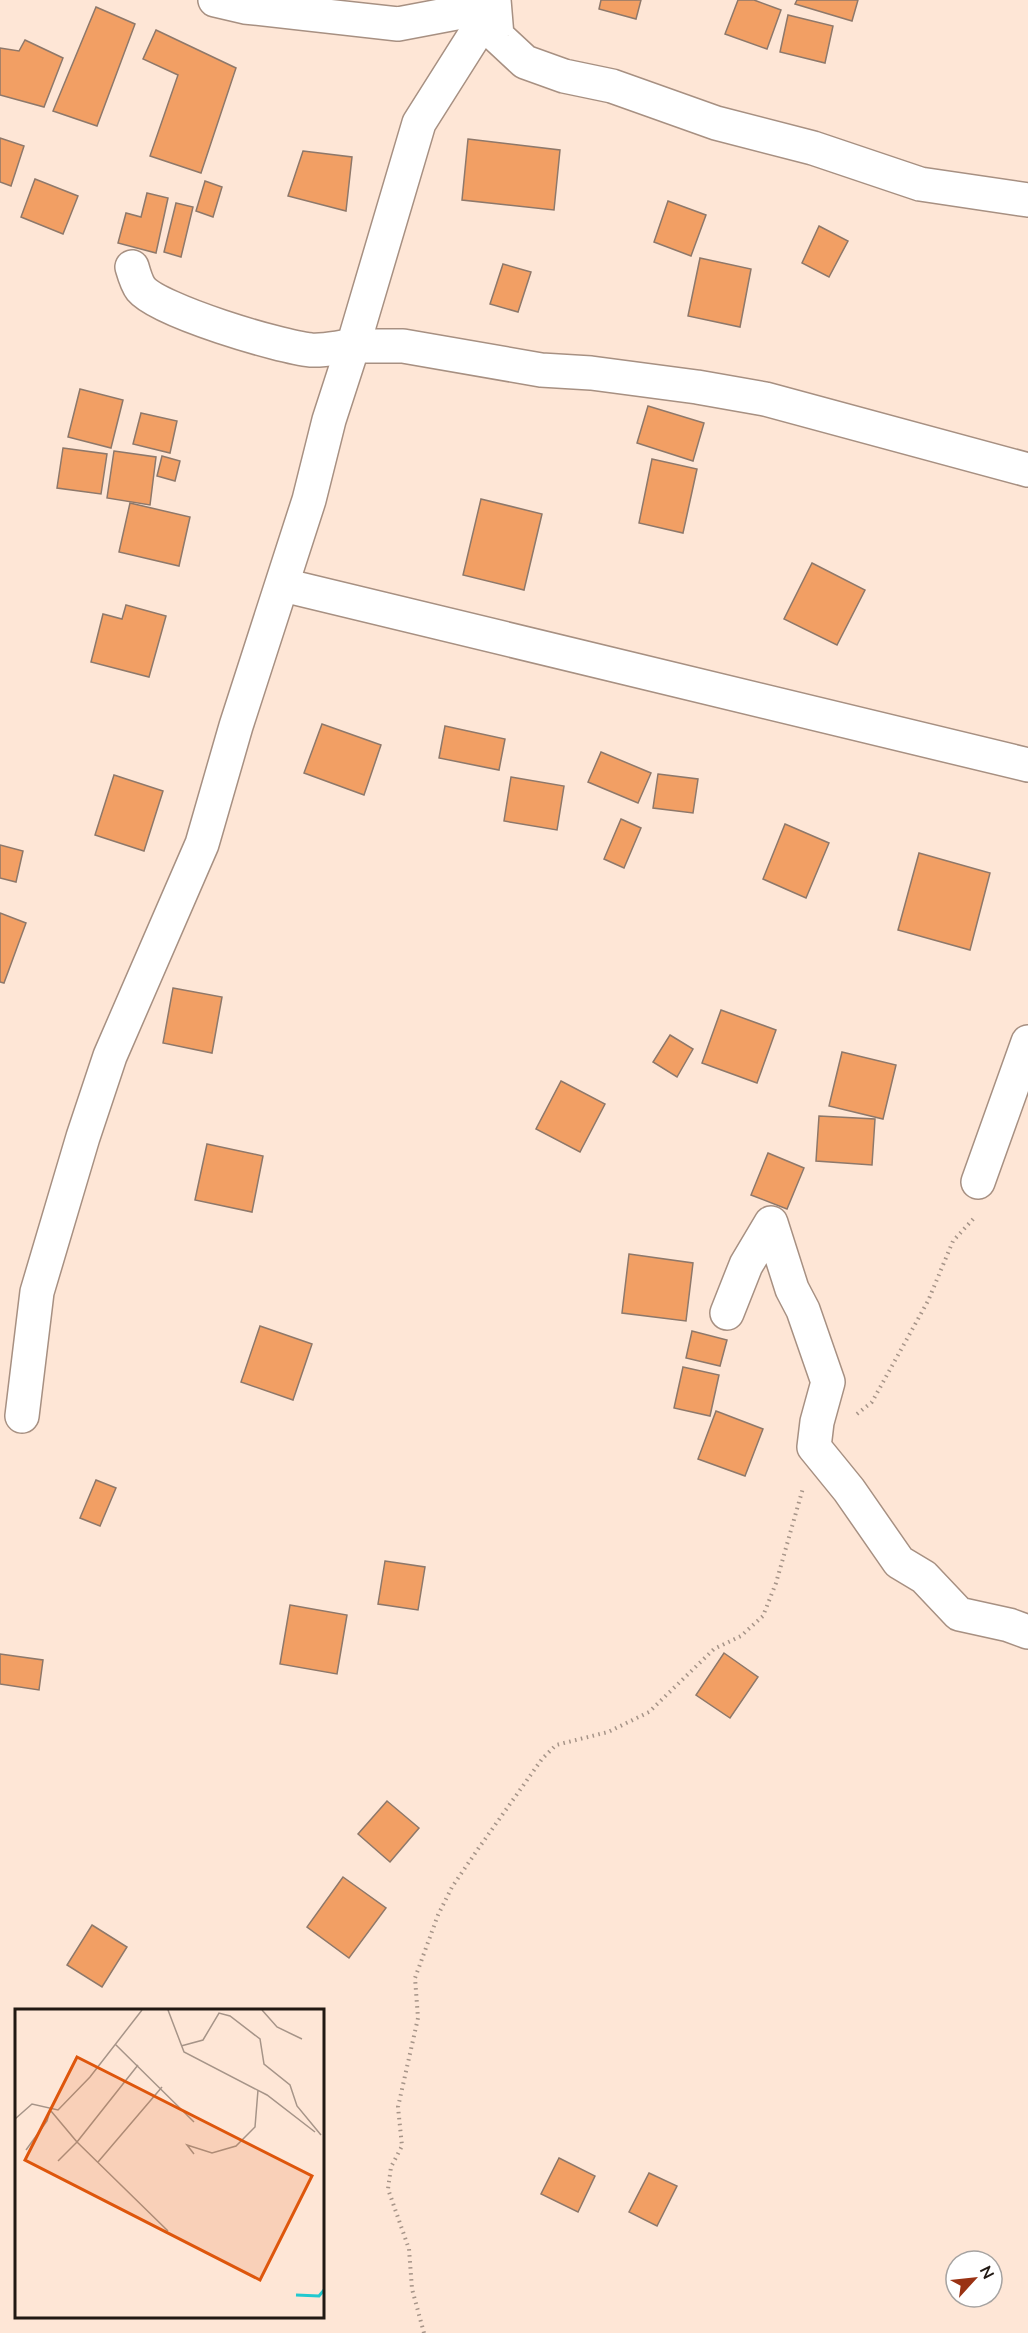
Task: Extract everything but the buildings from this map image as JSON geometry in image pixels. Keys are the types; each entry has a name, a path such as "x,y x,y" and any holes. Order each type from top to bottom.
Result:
{"street":[{"path":"215,0 245,8 398,24 493,3"},
{"path":"493,3 497,36 525,62 564,76 612,86 716,123 813,148 920,183 1028,200"},
{"path":"22,1416 37,1292 83,1137 110,1056 202,844 236,726 309,500 329,420 419,123 493,3"},
{"path":"132,267 141,289 161,301 220,327 276,344 313,350 353,346 403,346 541,370 591,373 698,387 765,399 1028,470"},
{"path":"283,585 1028,765"},
{"path":"979,1197 1028,1042"},
{"path":"727,1312 746,1265 771,1222 792,1289 803,1310 828,1382 817,1422 814,1447 849,1490 899,1562 924,1577 959,1614 1009,1625 1028,1632"}],"path":[{"path":"424,2333 412,2289 409,2249 388,2189 391,2167 402,2146 398,2107 418,2018 415,1978 438,1915 452,1887 478,1849 542,1759 556,1745 608,1732 649,1712 714,1648 741,1636 763,1616 794,1525 814,1447 872,1402 928,1300 953,1241 979,1197"}]}
